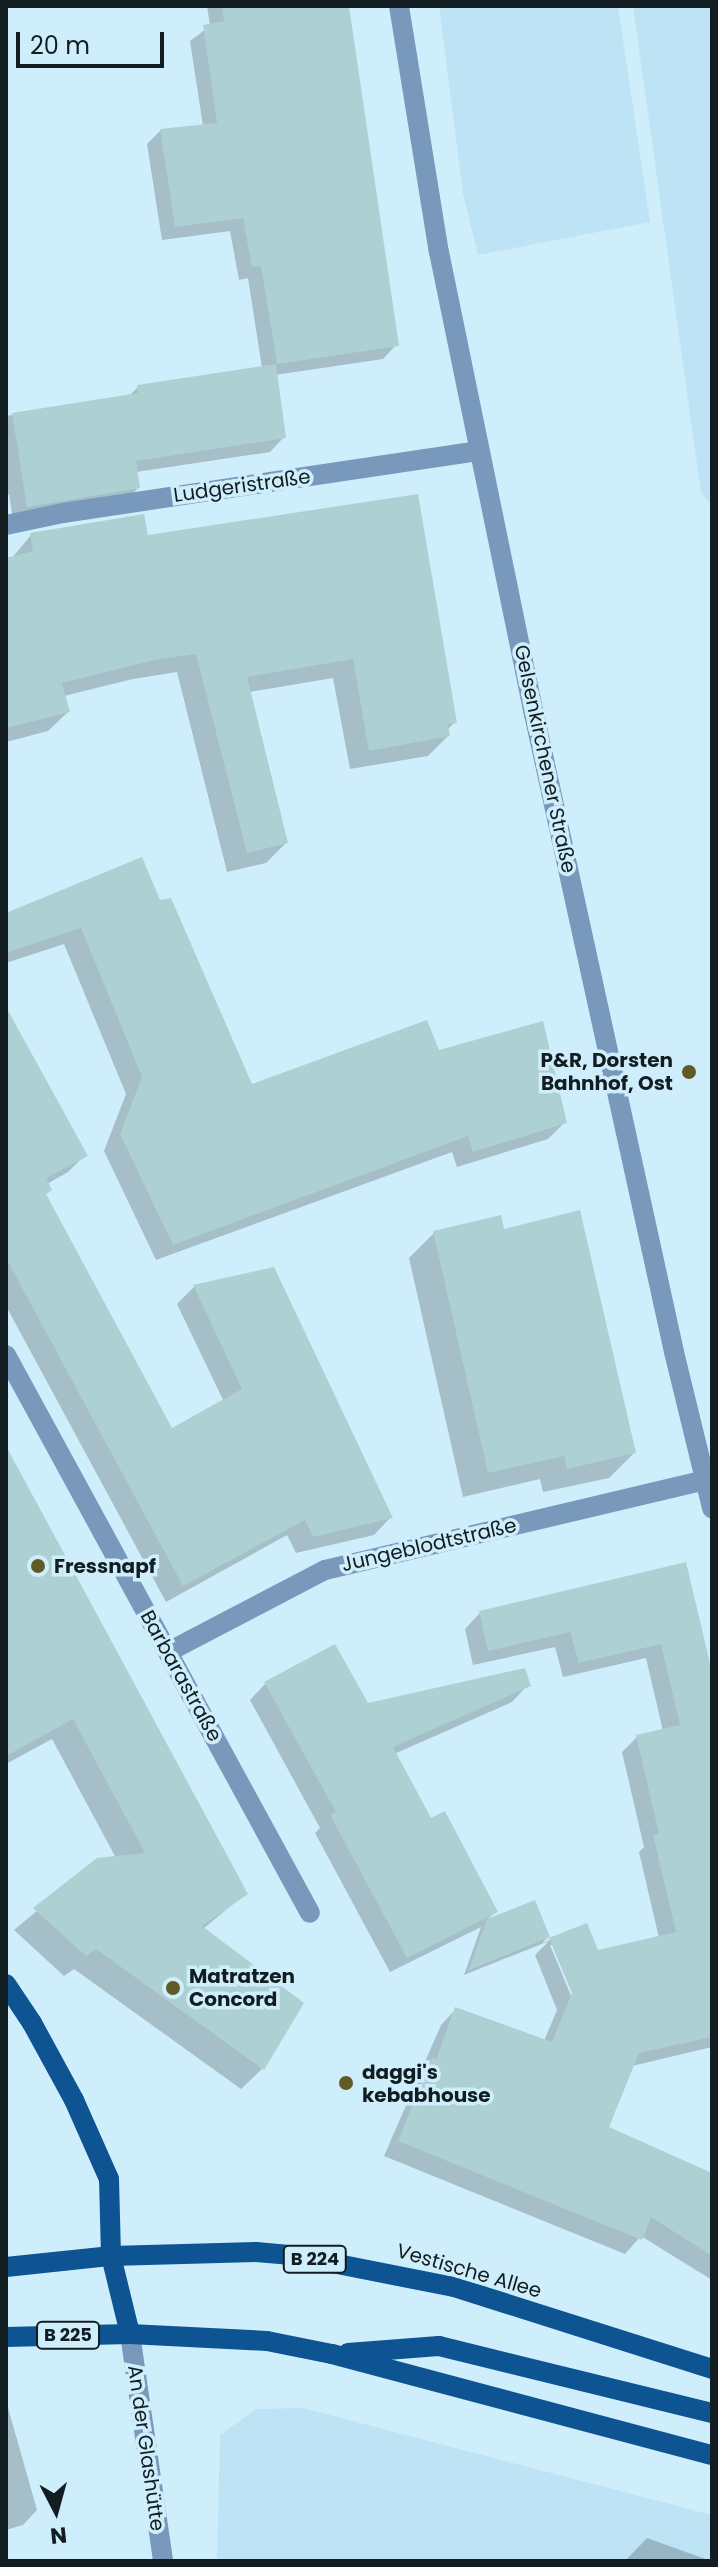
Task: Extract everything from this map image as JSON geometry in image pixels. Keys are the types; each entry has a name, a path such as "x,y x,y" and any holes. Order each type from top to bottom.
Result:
{"main road":[{"path":"6,1984 74,2100 109,2179 111,2256 130,2334 267,2341 332,2354 712,2455"},
{"name":"Vestische Allee","path":"6,2267 111,2256 256,2252 392,2272 454,2287 712,2369"},
{"name":"B 225","path":"6,2337 130,2334"},
{"path":"332,2354 439,2346 712,2413"}],"street":[{"name":"Gelsenkirchener Straße","path":"399,6 439,252 479,451 534,714 712,1508"},
{"name":"Ludgeristraße","path":"6,525 63,513 479,451"},
{"name":"Barbarastraße","path":"6,1355 310,1913"},
{"name":"Jungeblodtstraße","path":"168,1652 325,1570 705,1480"},
{"name":"An der Glashütte","path":"130,2334 163,2561"}],"shaded area":[{"path":"439,6 618,6 650,222 478,255 463,194"},
{"path":"633,6 712,6 712,505 701,493"},
{"path":"303,2408 712,2515 712,2561 217,2561 220,2435 256,2409"}],"building":[{"path":"222,6 349,6 399,346 277,364 261,266 252,267 243,218 175,227 160,129 217,123 203,25 224,21"},
{"path":"276,364 286,438 136,461 140,488 27,507 12,413 138,393 137,385"},
{"path":"418,494 457,723 448,724 450,736 369,751 353,659 247,677 288,843 247,853 196,654 154,660 62,683 70,712 6,728 6,558 33,551 30,533 144,514 148,535"},
{"path":"142,857 160,900 171,898 252,1084 427,1020 439,1050 543,1021 567,1123 473,1152 468,1136 173,1245 120,1134 142,1077 81,928 6,953 6,913"},
{"path":"6,1007 88,1156 46,1178 52,1190 46,1194 172,1428 242,1389 193,1285 274,1267 393,1518 313,1537 305,1520 183,1586 6,1258"},
{"path":"580,1210 636,1453 567,1469 564,1456 488,1473 433,1231 501,1215 504,1229"},
{"path":"6,1446 248,1894 202,1926 304,2003 264,2070 96,1949 86,1956 33,1908 97,1858 145,1853 73,1719 6,1756"},
{"path":"686,1562 712,1672 712,2037 639,2053 609,2127 712,2173 712,2256 651,2217 642,2240 398,2141 432,2058 436,2060 455,2007 552,2042 572,1993 549,1938 587,1923 598,1950 676,1932 653,1835 659,1834 636,1735 680,1725 661,1644 579,1663 570,1632 488,1651 479,1611"},
{"path":"335,1644 368,1703 525,1668 531,1686 393,1747 431,1818 445,1811 498,1912 407,1958 330,1815 336,1812 264,1682"},
{"path":"535,1900 550,1937 469,1970 487,1919"}],"place":[{"name":"P&R, Dorsten Bahnhof, Ost","path":"689,1072"},
{"name":"Fressnapf","path":"38,1566"},
{"name":"Matratzen Concord","path":"173,1988"},
{"name":"daggi's kebabhouse","path":"346,2083"}]}
